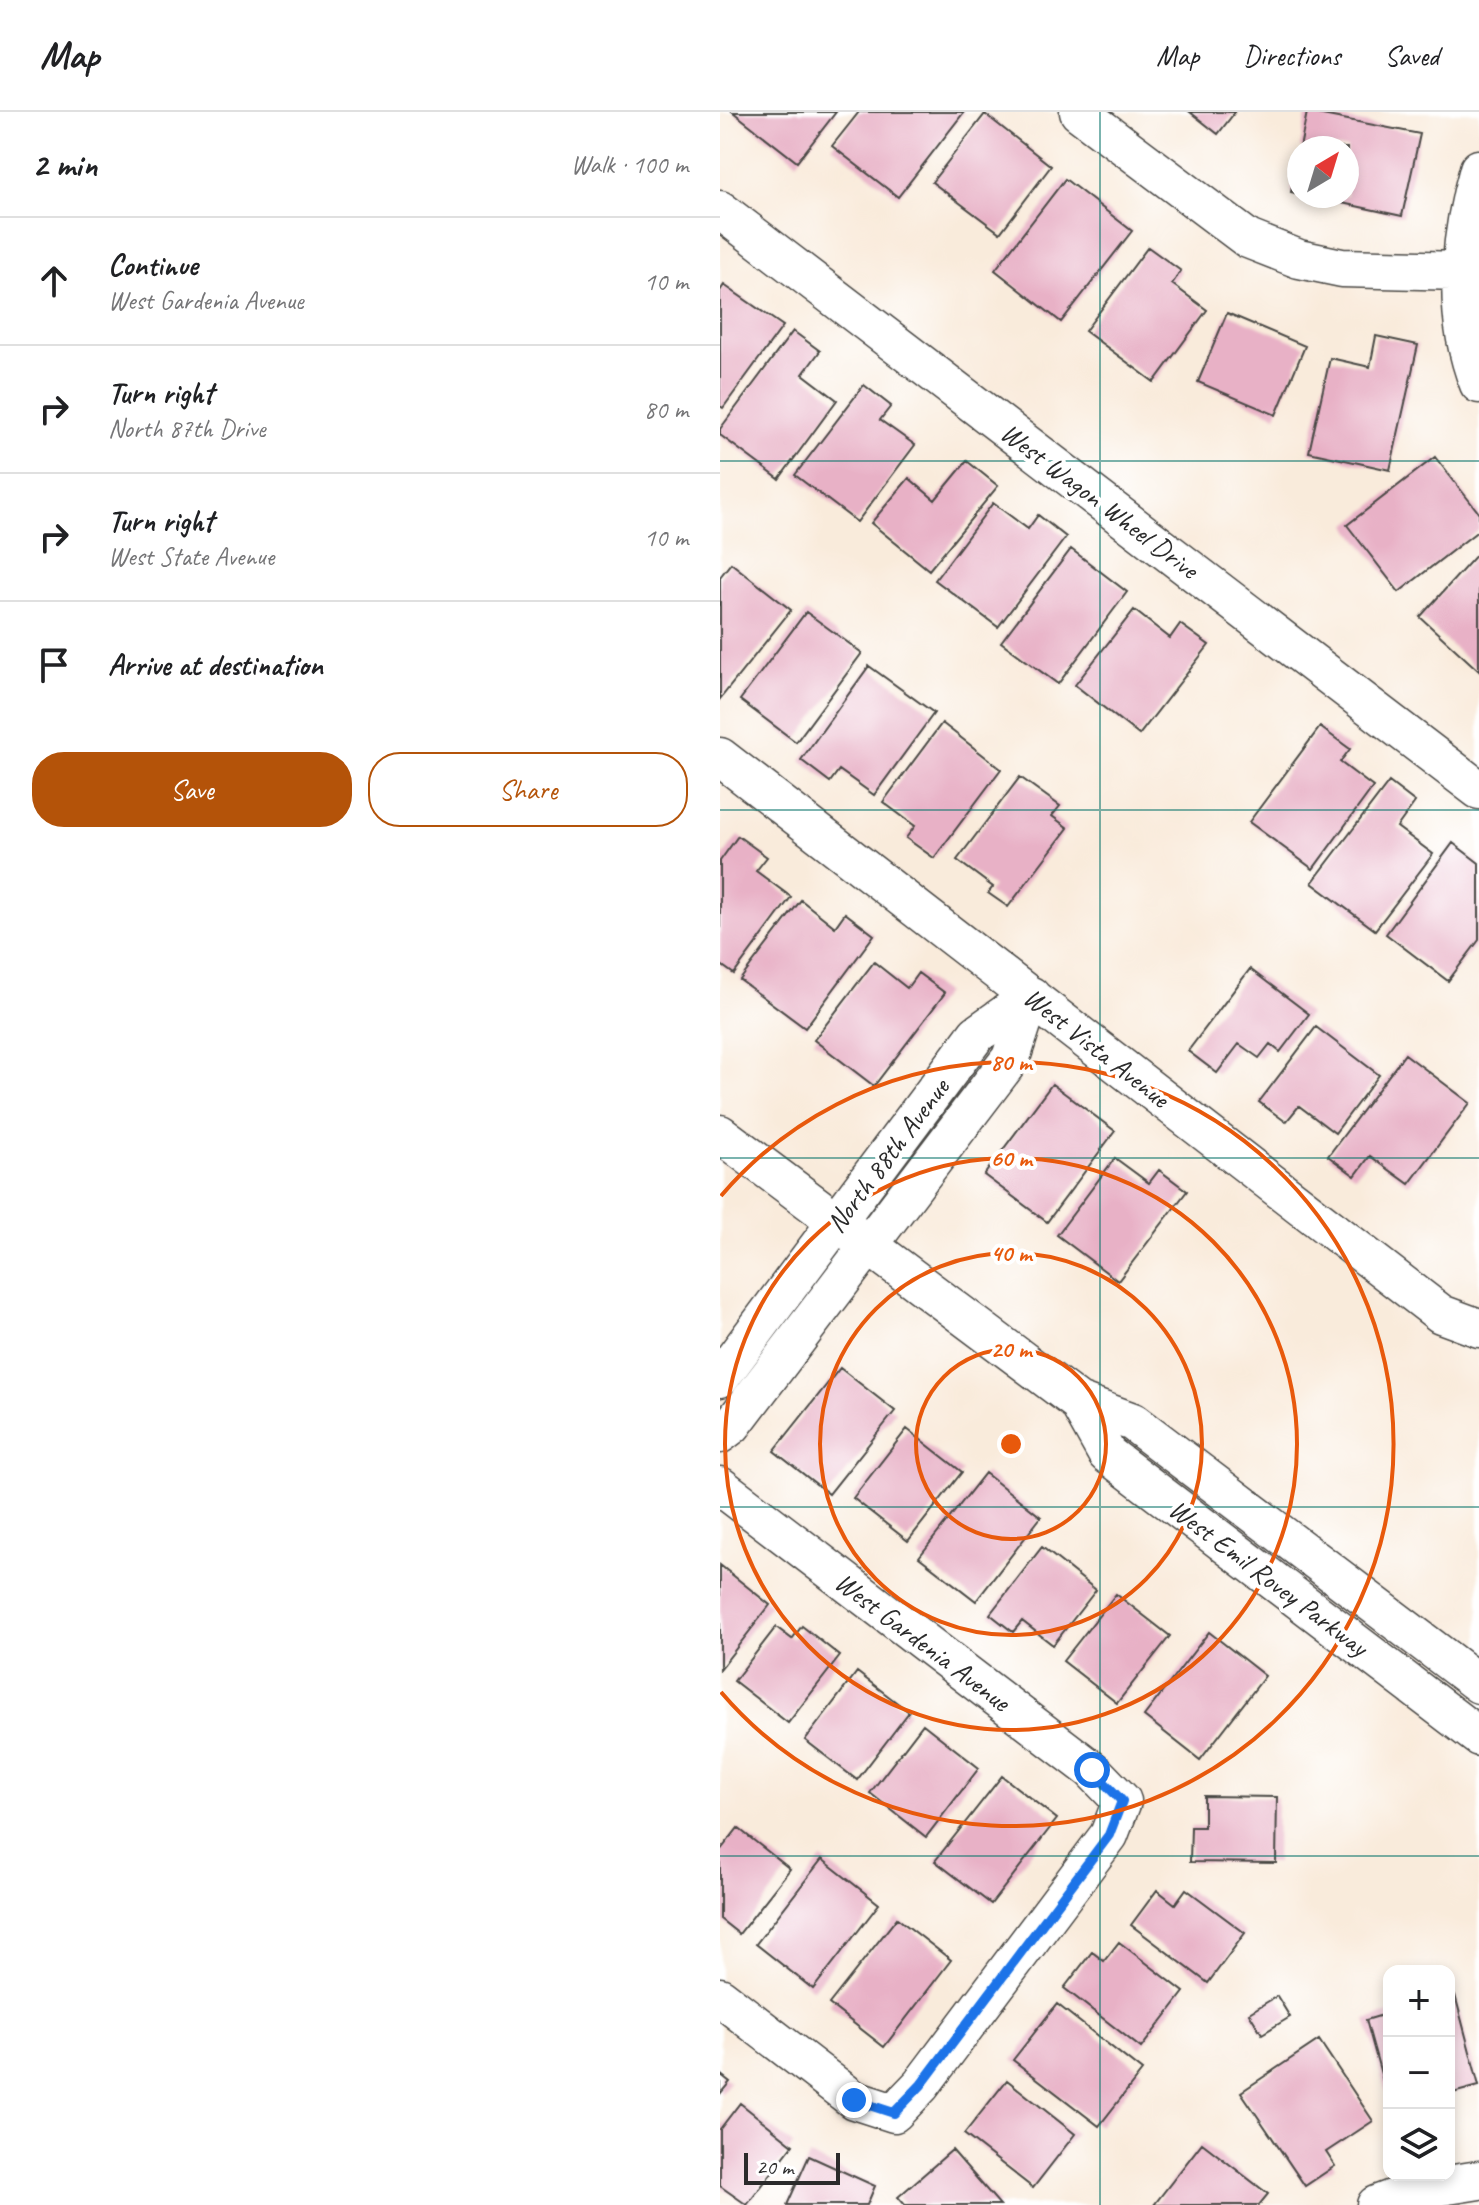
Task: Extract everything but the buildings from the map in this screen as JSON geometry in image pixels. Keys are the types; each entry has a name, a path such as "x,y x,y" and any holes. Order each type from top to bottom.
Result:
{"street":[{"path":"1079,112 1248,239 1299,259 1342,268 1461,271"},
{"path":"1479,169 1469,211 1461,271 1465,324 1479,384"},
{"name":"West Wagon Wheel Drive","path":"720,210 1479,790"},
{"name":"West Vista Avenue","path":"720,757 1441,1314 1479,1328"},
{"name":"North 88th Avenue","path":"720,1378 977,1034 1031,996"},
{"name":"North 88th Avenue","path":"720,1434 732,1425 1011,1058 1031,996"},
{"name":"West Emil Rovey Parkway","path":"720,1134 1078,1402 1133,1422 1479,1684"},
{"name":"West Emil Rovey Parkway","path":"1078,1402 1107,1454 1479,1737"},
{"name":"West Gardenia Avenue","path":"720,1486 1092,1770 1122,1801 1109,1835 921,2085 894,2113 854,2100 720,1997"},
{"path":"1376,2205 1416,2190 1479,2180"}],"route":[{"path":"854,2100 894,2113 921,2085 1109,1835 1122,1801 1092,1770"}]}
